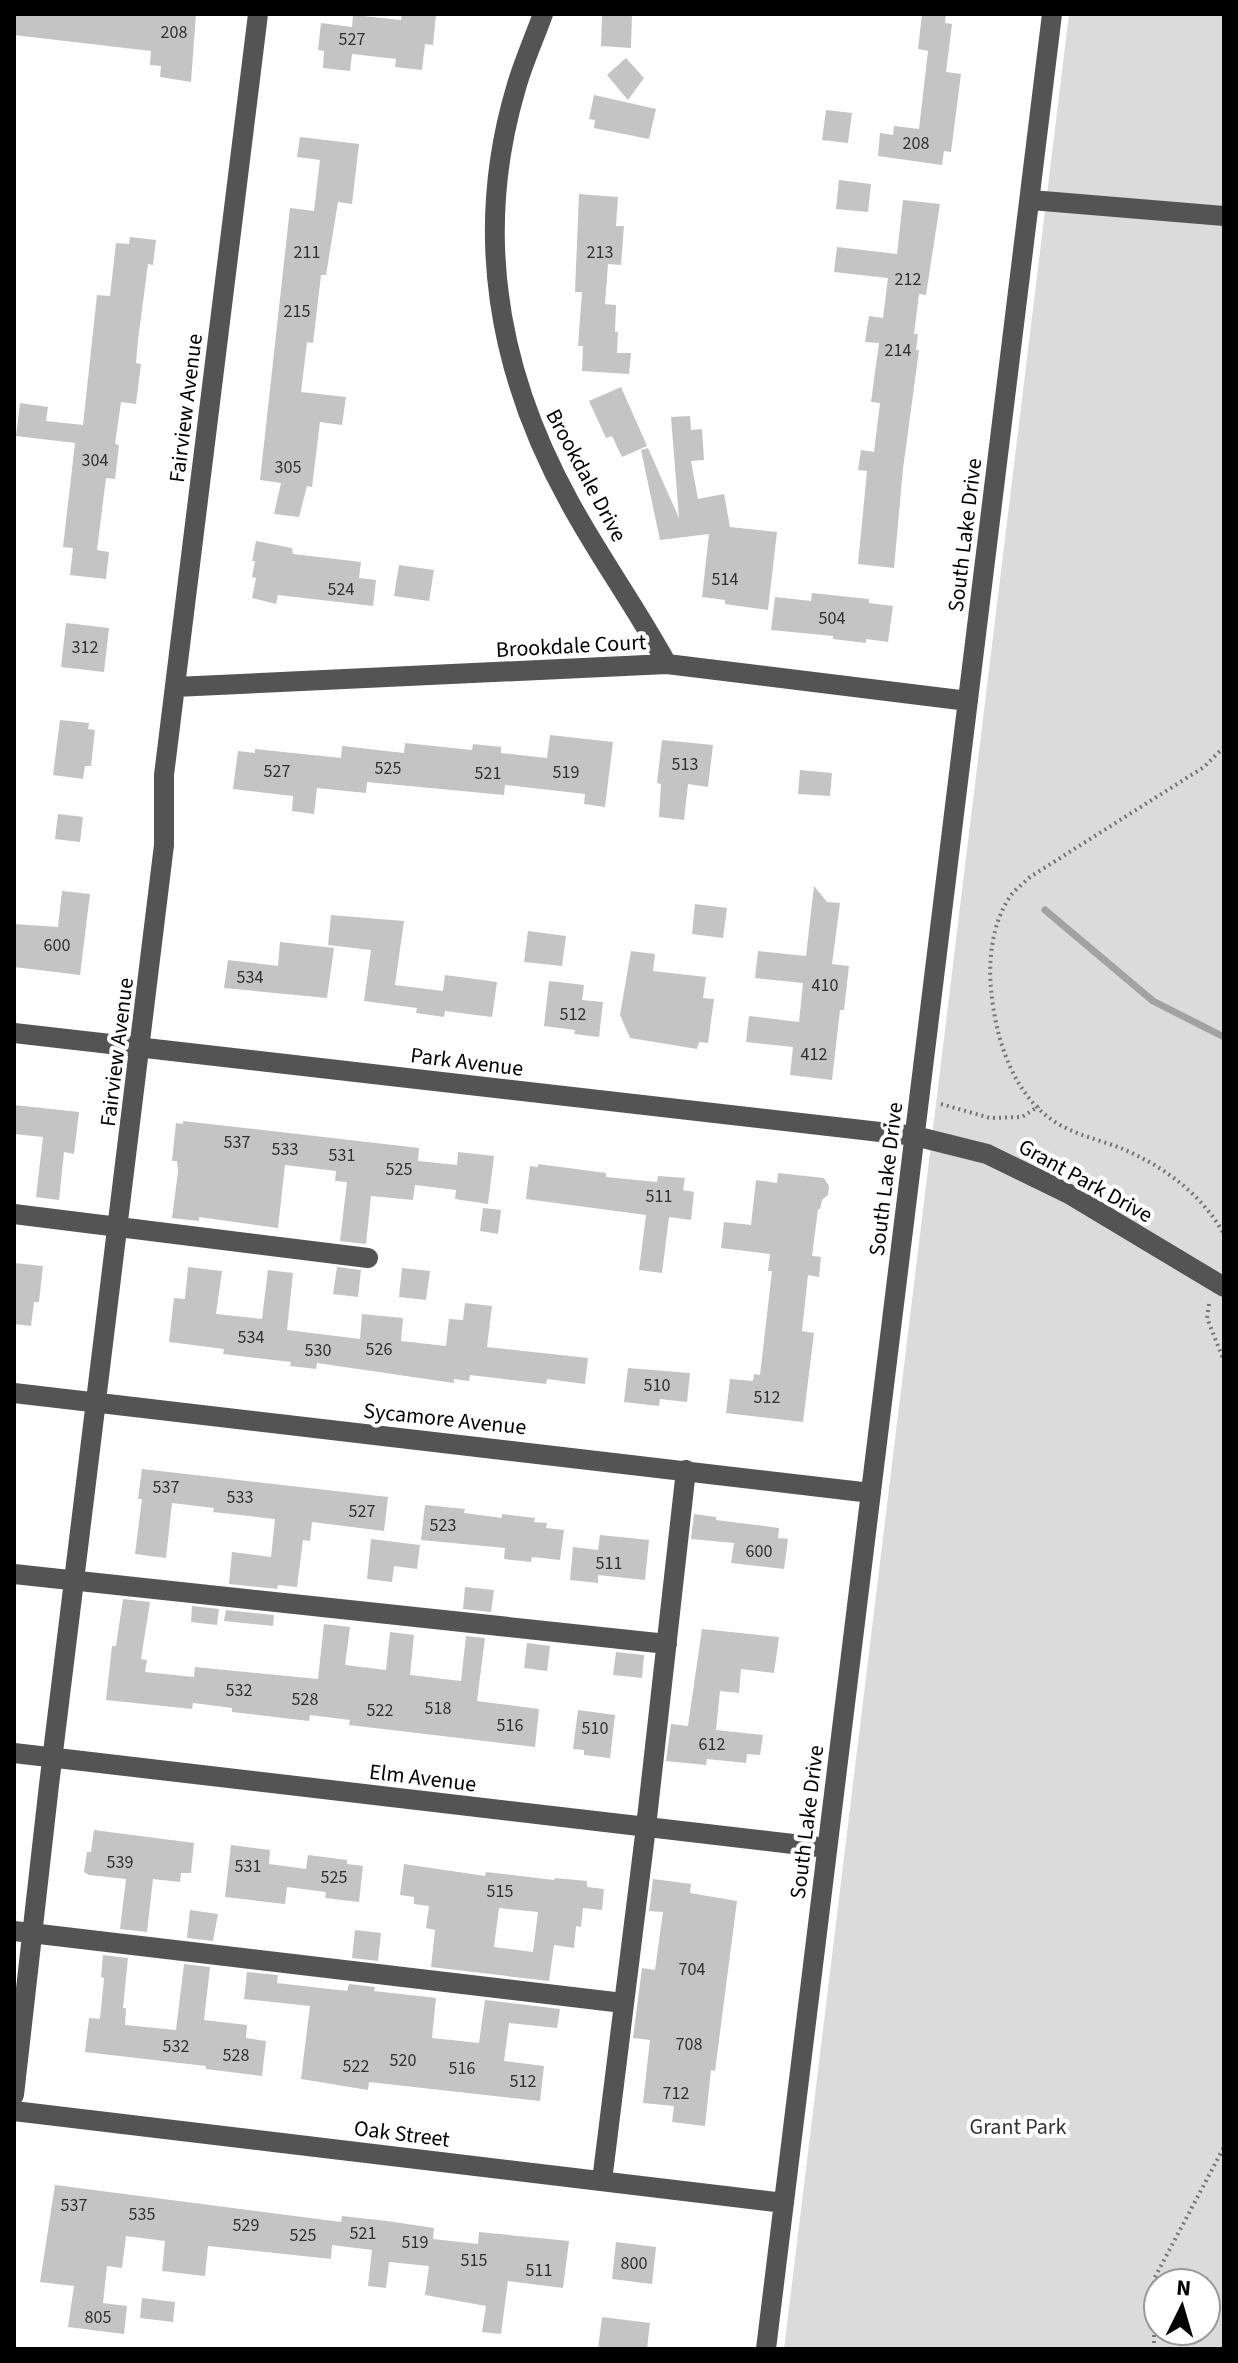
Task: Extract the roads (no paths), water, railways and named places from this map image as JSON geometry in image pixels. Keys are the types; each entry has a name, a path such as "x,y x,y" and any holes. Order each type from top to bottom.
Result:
{"street":[{"name":"Fairview Avenue","path":"14,2095 23,1932 52,1757 98,1403 164,845 164,775 258,14"},
{"name":"Brookdale Drive","path":"543,14 516,89 499,163 494,220 495,262 507,347 528,419 570,504 667,664"},
{"name":"South Lake Drive","path":"766,2349 1052,14"},
{"path":"1031,200 1224,216"},
{"name":"Brookdale Court","path":"175,687 667,664 968,701"},
{"name":"Park Avenue","path":"14,1033 915,1136"},
{"name":"Grant Park Drive","path":"915,1136 987,1154 1069,1194 1218,1292"},
{"path":"14,1214 368,1258"},
{"name":"Sycamore Avenue","path":"14,1393 871,1493"},
{"path":"602,2181 686,1470"},
{"path":"14,1574 667,1644"},
{"name":"Elm Avenue","path":"14,1753 827,1848"},
{"path":"23,1932 623,2003"},
{"name":"Oak Street","path":"14,2111 784,2203"}],"waterway":[{"path":"1045,910 1153,1001 1224,1037"}],"park label":[{"name":"Grant Park","path":"1018,2126"}]}
